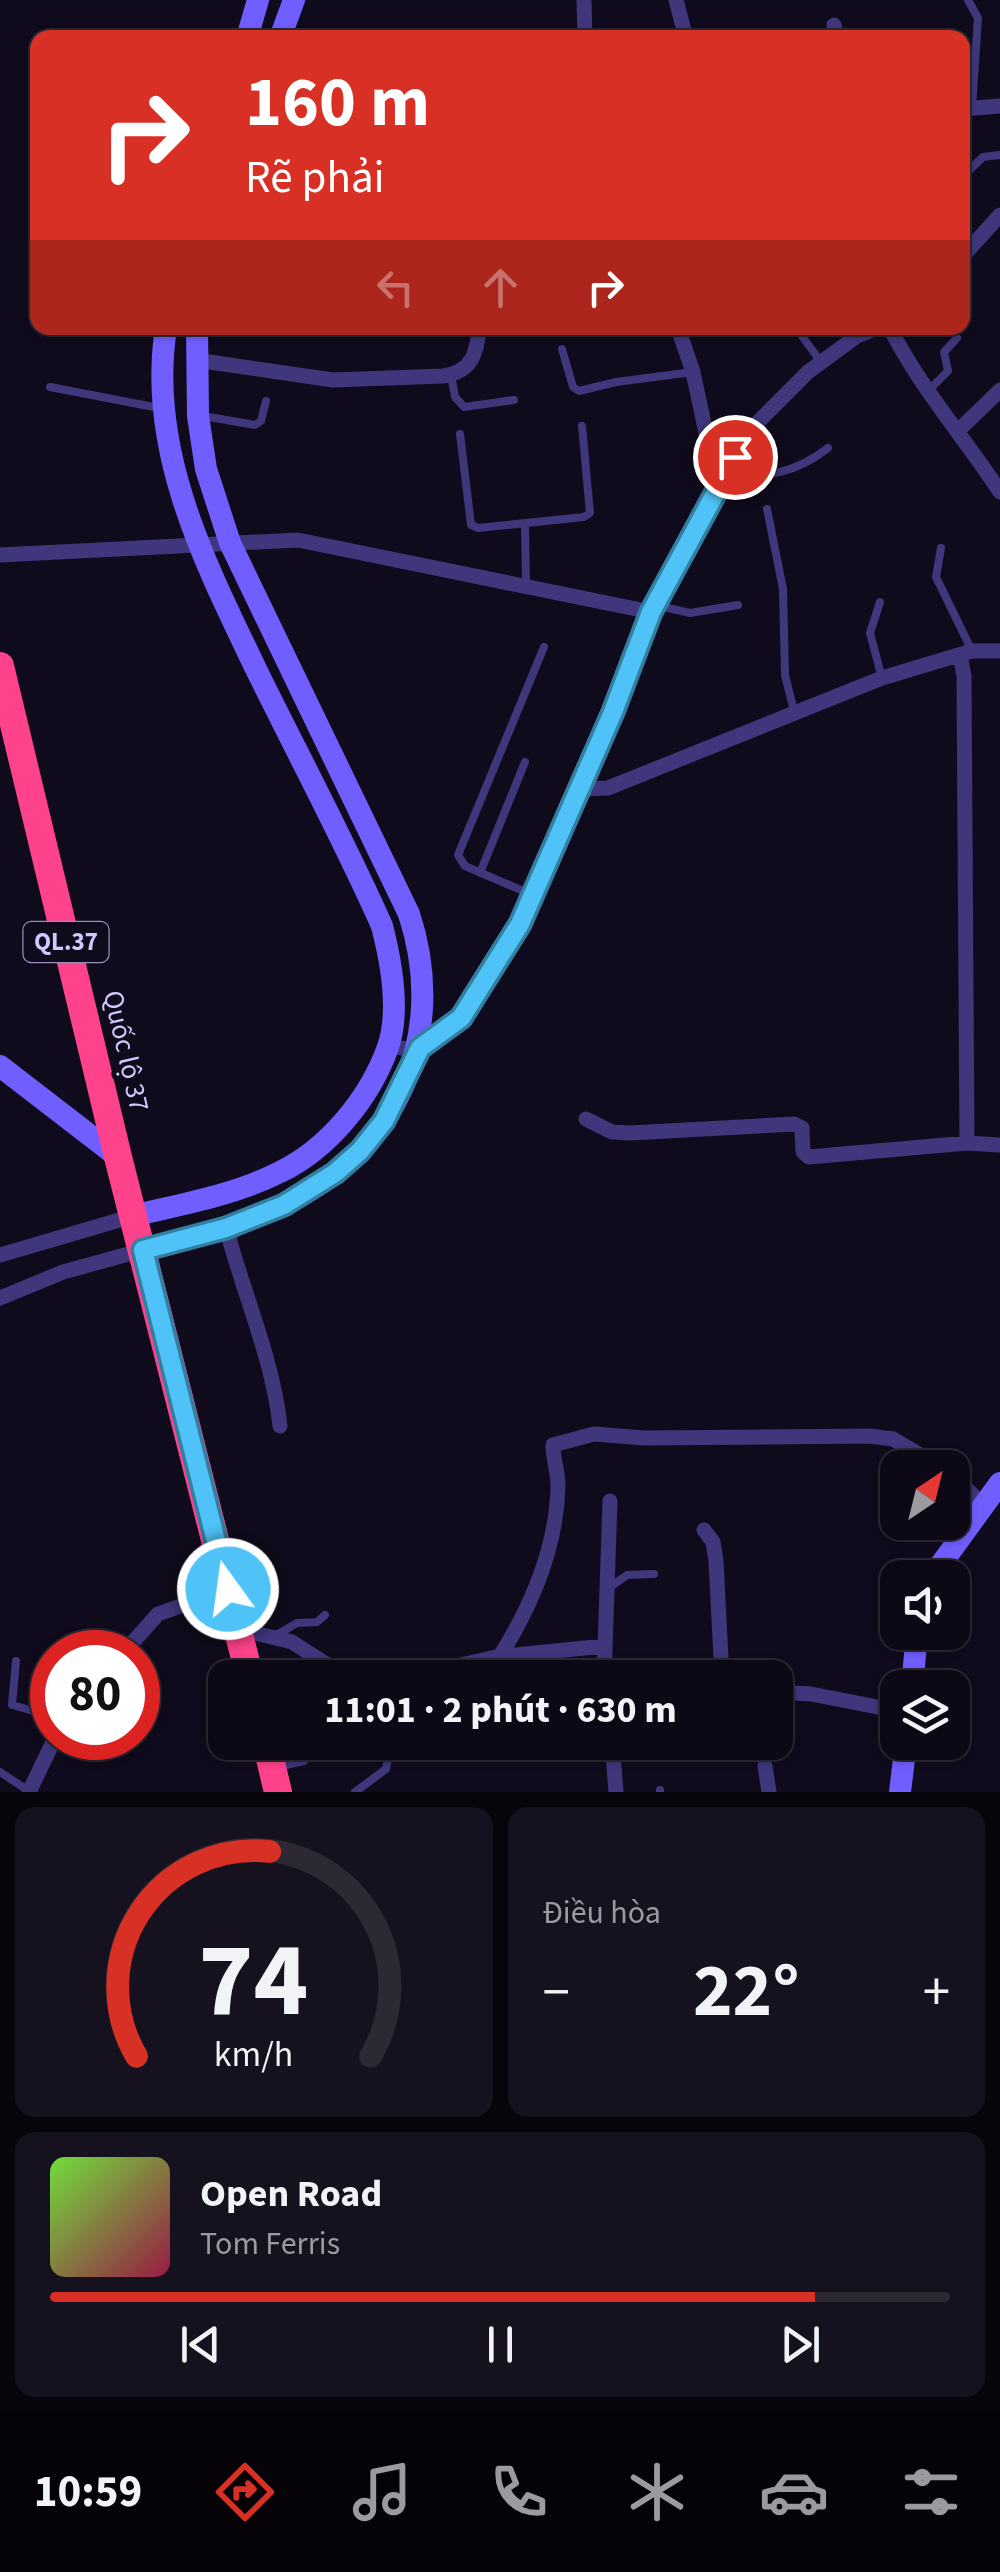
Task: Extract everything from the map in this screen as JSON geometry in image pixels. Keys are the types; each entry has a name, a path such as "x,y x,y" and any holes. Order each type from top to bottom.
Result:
{"highway":[{"name":"Quốc lộ 37","path":"0,666 118,1157 246,1660"}],"main road":[{"path":"249,30 258,0"},
{"path":"283,30 294,0"},
{"path":"166,335 164,409 176,474 196,545 382,926 389,951 392,1006 402,1047"},
{"path":"138,1232 226,1228 310,1190 360,1151 384,1121 422,975 419,943 409,914 230,543 206,469 198,416 197,335"},
{"path":"138,1232 299,1162 320,1147 402,1047"},
{"path":"2,1071 118,1157"},
{"path":"945,1560 1000,1483"},
{"path":"900,1792 904,1760"}],"street":[{"path":"584,0 584,30"},
{"path":"676,0 684,30"},
{"path":"970,108 1000,106"},
{"path":"970,248 1000,215"},
{"path":"196,360 332,380 451,375 476,356 478,335"},
{"path":"680,335 706,433 749,431"},
{"path":"402,1047 461,1018 505,952 535,896 653,609 749,431 770,406 859,335"},
{"path":"894,335 907,362 1000,492"},
{"path":"959,430 1000,390"},
{"path":"0,555 298,540 653,609"},
{"path":"579,789 608,788 794,710 882,678 1000,646"},
{"path":"966,653 967,1143"},
{"path":"586,1119 612,1132 630,1133 794,1124 802,1128 802,1152 809,1157 967,1143 1000,1145"},
{"path":"226,1228 243,1294 271,1373 280,1426"},
{"path":"0,1256 138,1232"},
{"path":"0,1298 63,1272 138,1232"},
{"path":"500,1656 532,1600 551,1542 558,1481 552,1445 594,1434 646,1438 870,1436 893,1438 913,1450"},
{"path":"970,1492 983,1505"},
{"path":"604,1660 610,1501"},
{"path":"704,1530 713,1542 716,1561 721,1660"},
{"path":"144,1630 158,1614 228,1589"},
{"path":"238,1629 292,1642 320,1660"},
{"path":"483,1660 604,1646"},
{"path":"793,1693 880,1707"},
{"path":"29,1792 44,1760"},
{"path":"613,1760 616,1792"},
{"path":"766,1766 769,1792"}],"lane":[{"path":"968,0 978,18 970,83"},
{"path":"970,169 983,156 1000,156"},
{"path":"801,335 821,362"},
{"path":"929,390 948,372 944,352 957,338"},
{"path":"562,349 574,387 579,391 693,372"},
{"path":"451,375 455,397 464,407 514,400"},
{"path":"50,386 164,409"},
{"path":"198,416 255,424 261,420 266,401"},
{"path":"460,434 471,524 478,528 526,525 590,513 582,426"},
{"path":"726,474 769,476 809,463 828,448"},
{"path":"767,509 784,589 785,675 794,710"},
{"path":"526,525 526,584"},
{"path":"941,548 936,577 966,653"},
{"path":"880,602 870,634 882,678"},
{"path":"653,609 690,613 738,605"},
{"path":"535,896 460,862 460,848 544,647"},
{"path":"480,873 524,762"},
{"path":"609,1588 627,1575 654,1574"},
{"path":"273,1636 297,1623 317,1622 325,1615"},
{"path":"16,1661 12,1705 30,1710"},
{"path":"355,1792 386,1769 388,1760"},
{"path":"272,1767 304,1761"},
{"path":"0,1772 29,1792"}],"route":[{"path":"228,1589 143,1250 259,1216 335,1173 360,1151 384,1121 420,1048 461,1018 505,952 535,896 651,612 735,457"}]}
